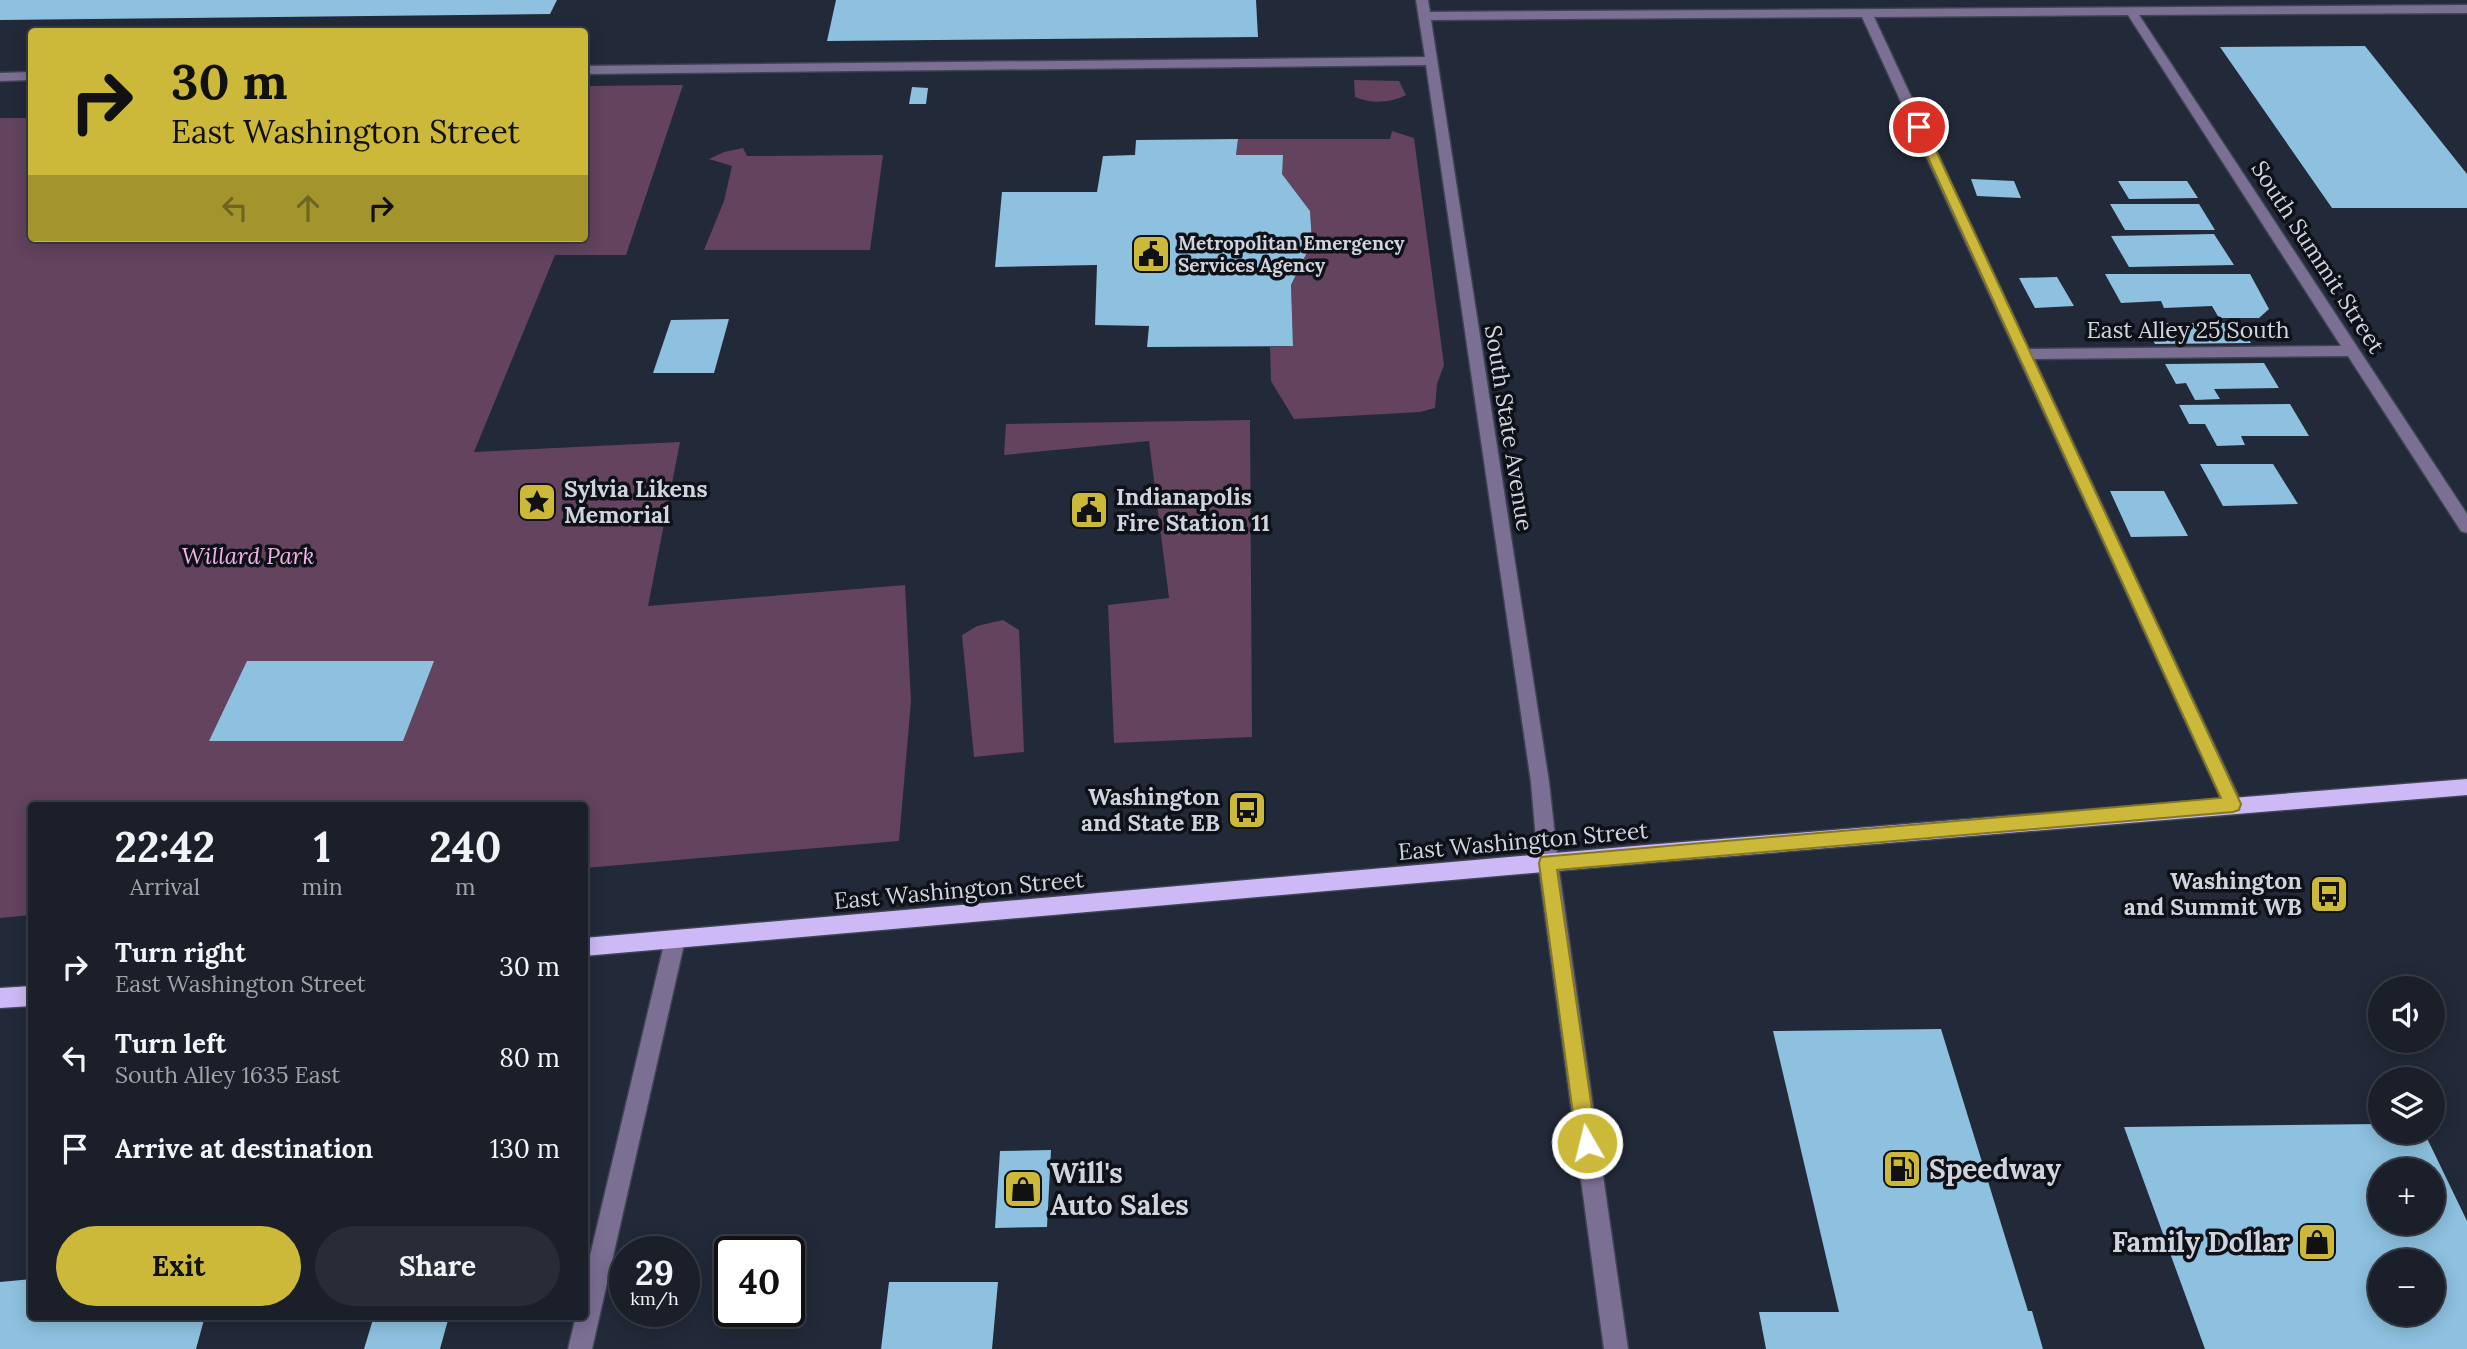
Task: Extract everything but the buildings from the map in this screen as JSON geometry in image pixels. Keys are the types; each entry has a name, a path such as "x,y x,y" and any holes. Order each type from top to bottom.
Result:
{"main road":[{"name":"East Washington Street","path":"588,947 2233,804 2467,787"},
{"path":"0,998 28,996"}],"street":[{"name":"South State Avenue","path":"1422,0 1540,782 1548,863 1616,1349"},
{"path":"1424,16 2467,9"},
{"name":"South Summit Street","path":"2131,11 2467,527"},
{"path":"1866,13 2233,804"},
{"path":"588,70 1431,61"},
{"path":"0,77 28,76"},
{"name":"East Alley 25 South","path":"2024,354 2353,351"},
{"path":"588,1315 675,940"},
{"path":"580,1349 587,1320"}],"green space":[{"path":"1354,80 1399,81 1406,95 1381,102 1361,99 1355,97"},
{"name":"Willard Park","path":"683,85 626,255 555,255 474,452 680,442 648,606 905,585 911,701 899,841 588,868 588,802 28,802 28,915 0,918 0,118 28,118 28,242 588,242 588,86"},
{"path":"1392,131 1414,138 1444,365 1437,384 1435,408 1420,412 1294,419 1271,381 1270,347 1293,346 1291,285 1312,242 1310,211 1282,174 1282,155 1236,155 1238,139 1390,139"},
{"path":"743,148 747,156 883,155 870,250 704,250 724,201 732,166 709,159"},
{"path":"1250,420 1252,737 1114,743 1108,605 1169,598 1149,441 1004,455 1006,424"},
{"path":"1003,620 1019,630 1024,752 974,757 962,635 977,626"}],"place":[{"name":"Metropolitan Emergency Services Agency","path":"1151,254"},
{"name":"Sylvia Likens Memorial","path":"537,502"},
{"name":"Indianapolis Fire Station 11","path":"1089,510"},
{"name":"Washington and State EB","path":"1247,810"},
{"name":"Washington and Summit WB","path":"2329,894"},
{"name":"Speedway","path":"1902,1169"},
{"name":"Will's Auto Sales","path":"1023,1189"},
{"name":"Family Dollar","path":"2317,1242"}],"route":[{"path":"1587,1143 1548,863 2233,804 1919,127"}]}
